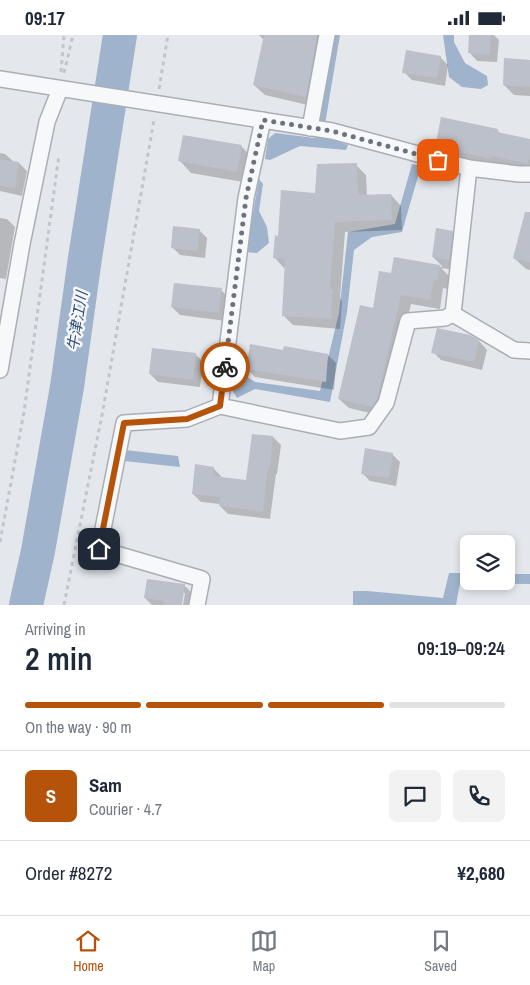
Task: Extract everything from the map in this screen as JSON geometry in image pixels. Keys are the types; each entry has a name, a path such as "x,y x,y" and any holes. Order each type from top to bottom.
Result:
{"street":[{"path":"310,128 327,35"},
{"path":"0,79 332,131 469,168 530,174"},
{"path":"0,370 4,329 47,122 60,89"},
{"path":"220,406 246,198 263,120"},
{"path":"453,315 469,168"},
{"path":"197,605 202,579 99,549 124,423 187,419 220,406 340,431 369,427 386,403 408,321 445,318 453,315"},
{"path":"453,315 514,350 530,351"}],"path":[{"path":"60,89 64,35"},
{"path":"60,89 73,35"},
{"path":"64,605 102,415 168,35"},
{"path":"0,542 24,412 60,152"}],"water":[{"path":"333,35 340,35 323,136 348,145 346,150 300,146 270,160 265,159 268,139 275,133 315,138"},
{"path":"443,35 454,35 454,42 465,63 487,76 488,85 481,89 462,87 449,77"},
{"path":"412,164 421,166 402,232 372,237 354,250 347,312 330,402 255,389 237,398 230,387 232,367 255,382 320,391 339,313 348,232 395,224"},
{"path":"259,179 263,184 259,211 267,227 269,243 257,253 246,252"},
{"path":"125,450 178,456 180,467 124,461"},
{"path":"449,573 460,573 456,605 353,605 353,591 367,591 443,598"},
{"path":"515,574 530,574 530,584 515,584"}],"building":[{"path":"264,35 317,35 306,97 253,85"},
{"path":"469,35 491,35 490,55 468,53"},
{"path":"406,50 441,56 437,78 402,73"},
{"path":"504,58 530,60 530,87 503,85"},
{"path":"441,117 498,129 497,132 530,139 528,164 492,156 491,159 454,151 455,147 436,143"},
{"path":"183,135 242,145 237,172 178,161"},
{"path":"0,159 19,162 15,188 0,186"},
{"path":"357,163 358,195 391,194 392,220 335,222 330,289 333,289 331,319 282,316 285,259 273,258 275,235 278,236 281,190 315,193 317,164"},
{"path":"525,212 530,212 530,262 513,258"},
{"path":"173,226 200,229 197,251 171,248"},
{"path":"436,228 453,231 449,260 432,257"},
{"path":"394,257 440,265 438,280 434,279 430,300 401,295 377,400 372,407 338,399 360,305 373,308 379,271 391,273"},
{"path":"174,283 222,288 219,313 171,307"},
{"path":"437,328 470,335 479,340 474,362 431,353"},
{"path":"250,344 283,350 284,346 328,354 326,382 246,369"},
{"path":"152,348 196,353 193,380 149,374"},
{"path":"252,434 273,436 263,512 219,506 220,497 192,494 195,464 214,467 213,476 246,480"},
{"path":"365,448 393,453 389,478 361,474"},
{"path":"147,579 185,584 182,605 163,605 164,601 144,598"}],"waterway":[{"name":"牛津江川","path":"26,605 38,551 67,387 120,35"}],"way so far":[{"path":"225,367 246,198 263,120 332,131 438,160"}],"route":[{"path":"99,549 124,423 187,419 220,406 225,367"}]}
